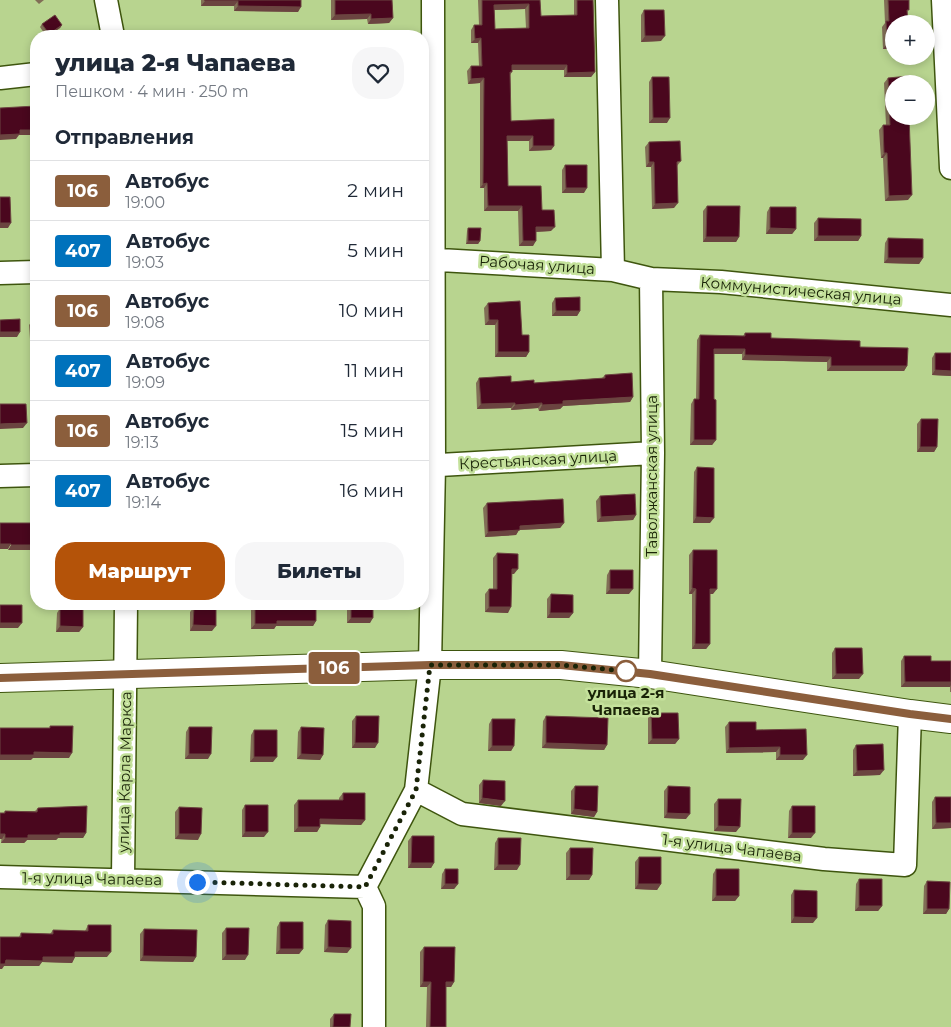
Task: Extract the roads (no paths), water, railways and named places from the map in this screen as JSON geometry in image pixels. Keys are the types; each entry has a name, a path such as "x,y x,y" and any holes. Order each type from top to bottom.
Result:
{"main road":[{"path":"0,678 430,665 561,665 650,674 951,719"}],"street":[{"path":"106,0 112,30"},
{"path":"429,49 433,0"},
{"path":"607,0 613,270"},
{"path":"943,0 948,30 951,168"},
{"path":"0,78 30,75"},
{"name":"Рабочая улица","path":"429,259 613,270 651,279"},
{"path":"0,273 30,272"},
{"name":"Коммунистическая улица","path":"651,279 721,282 951,305"},
{"name":"Таволжанская улица","path":"650,674 653,453 651,279"},
{"name":"Крестьянская улица","path":"429,466 653,453"},
{"path":"0,476 30,475"},
{"path":"374,1027 374,906 365,887 416,790 430,665 429,566"},
{"name":"улица Карла Маркса","path":"123,879 126,610"},
{"name":"1-я улица Чапаева","path":"416,790 462,814 824,859 905,865 910,714"},
{"name":"1-я улица Чапаева","path":"0,877 365,887"}],"place":[{"name":"улица 2-я Чапаева","path":"626,671"}]}
